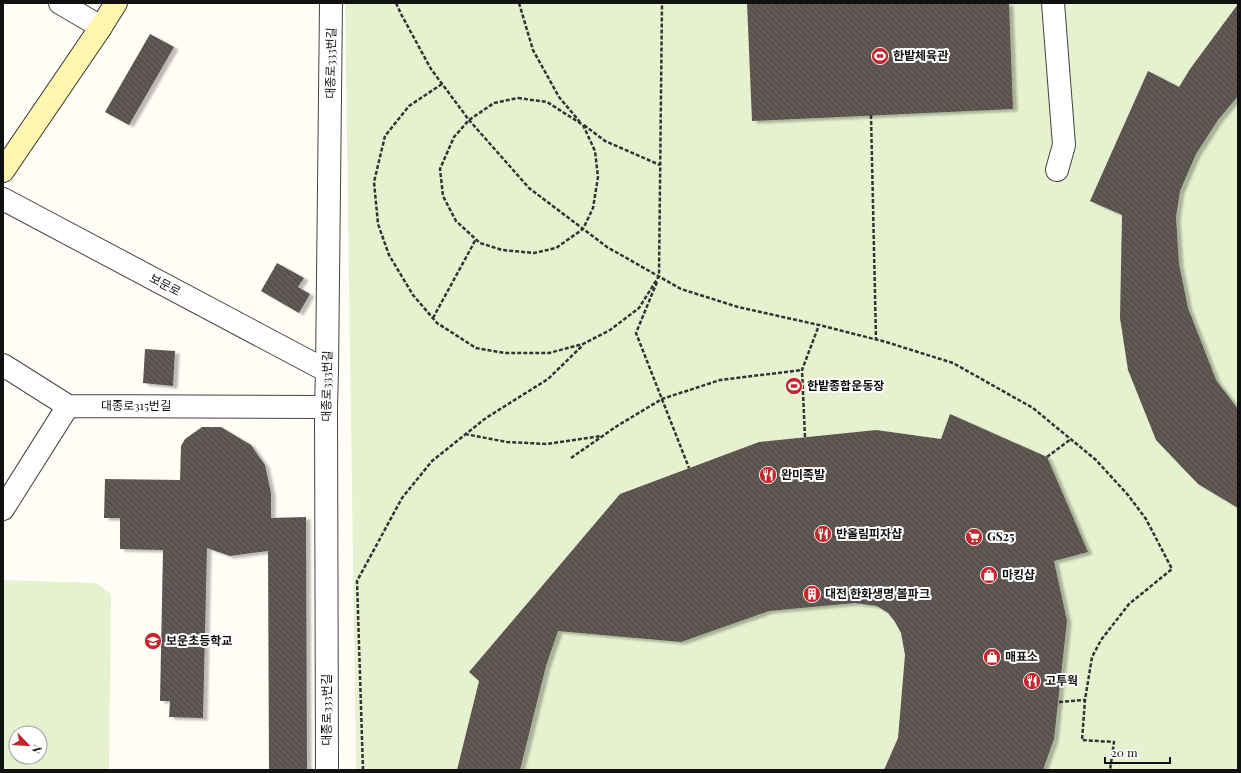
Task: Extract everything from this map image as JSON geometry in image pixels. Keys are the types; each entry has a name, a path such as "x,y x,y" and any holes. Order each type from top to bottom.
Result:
{"main road":[{"path":"3,171 116,3"}],"street":[{"path":"60,3 101,27"},
{"name":"대종로333번길","path":"327,770 326,407 328,371 331,3"},
{"path":"1053,3 1064,145 1057,170"},
{"name":"보문로","path":"3,199 328,371"},
{"path":"3,365 68,406 3,509"},
{"name":"대종로315번길","path":"68,406 326,407"}],"path":[{"path":"396,3 431,69 469,120 529,188 607,247 681,288 738,307 876,339 952,363 1033,408 1096,460 1128,495 1146,519 1172,569 1129,604 1101,640 1092,656 1085,700 1082,740 1114,742 1110,770"},
{"path":"519,3 533,50 559,98 583,125 596,151 598,177 593,208 583,229 556,248 534,253 502,250 480,243 456,221 443,196 440,169 454,137 469,120 494,102 518,98 547,102 583,125 605,141 660,165"},
{"path":"662,3 659,276 636,333 689,468"},
{"path":"442,84 409,106 385,136 374,182 378,224 389,255 413,295 437,323 476,348 505,353 549,353 583,344 610,330 639,308 659,276"},
{"path":"871,115 876,339"},
{"path":"433,318 476,239"},
{"path":"805,437 802,370 819,325"},
{"path":"363,770 357,581 402,498 432,461 486,418 548,379 583,344"},
{"path":"571,458 662,399 720,380 802,370"},
{"path":"465,434 507,442 547,444 604,436"},
{"path":"1047,457 1071,439"},
{"path":"1059,702 1085,700"}],"green space":[{"name":"한밭종합운동장","path":"345,3 1238,3 1238,770 356,770"},
{"path":"3,580 96,583 111,594 109,770 3,770"}],"building":[{"name":"한밭체육관","path":"747,3 1009,3 1013,109 752,121"},
{"path":"1238,4 1238,96 1218,120 1196,154 1180,191 1176,217 1179,264 1188,308 1216,380 1238,409 1238,508 1198,484 1156,440 1128,370 1120,318 1122,215 1090,201 1148,71 1179,87 1190,69"},
{"path":"150,34 174,47 129,125 105,112"},
{"path":"277,263 304,278 298,287 310,294 299,313 261,291"},
{"path":"145,349 175,351 173,386 143,383"},
{"name":"대전 한화생명 볼파크","path":"950,414 1047,457 1088,552 1054,561 1067,621 1054,739 1043,770 884,770 898,738 905,655 901,633 888,613 877,606 855,603 769,611 681,642 558,631 546,666 520,770 457,770 479,681 469,672 620,494 759,442 876,430 941,439"},
{"path":"202,427 221,427 251,445 265,465 271,493 271,518 306,517 307,770 269,770 268,551 230,556 207,548 203,718 169,717 170,701 160,701 163,550 120,549 120,518 104,518 105,479 180,480 181,446 185,439"}],"place":[{"name":"한밭체육관","path":"880,56"},
{"name":"한밭종합운동장","path":"794,386"},
{"name":"완미족발","path":"768,475"},
{"name":"반올림피자샵","path":"823,534"},
{"name":"GS25","path":"974,537"},
{"name":"마킹샵","path":"989,575"},
{"name":"대전 한화생명 볼파크","path":"812,594"},
{"name":"보운초등학교","path":"153,641"},
{"name":"매표소","path":"992,657"},
{"name":"고투웍","path":"1032,681"}]}
